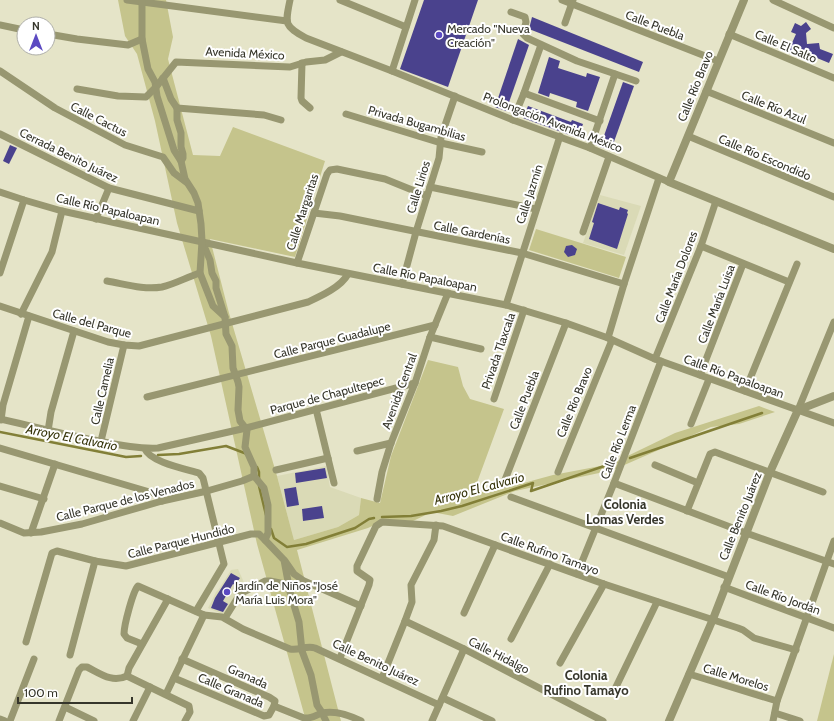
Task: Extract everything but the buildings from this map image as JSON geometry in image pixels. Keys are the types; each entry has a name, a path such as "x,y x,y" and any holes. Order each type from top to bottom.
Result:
{"street":[{"path":"131,0 287,21 290,0"},
{"path":"340,0 406,27"},
{"path":"359,8 362,0"},
{"path":"392,71 415,0"},
{"name":"Calle Puebla","path":"562,0 572,2 718,61"},
{"name":"Calle Río Bravo","path":"669,182 744,0"},
{"path":"775,0 834,28"},
{"path":"142,2 142,39 148,69 155,82 157,96 186,182 194,193 199,211 202,241 200,273 213,306 225,320"},
{"path":"565,23 572,2"},
{"path":"510,12 525,17 526,22 523,33 524,36 577,61 636,81"},
{"name":"Prolongación Avenida México","path":"287,21 288,26 306,38 513,120 591,145 609,156 659,178 834,249"},
{"path":"0,26 16,29"},
{"name":"Calle El Salto","path":"729,34 834,78"},
{"path":"56,35 128,45 142,39"},
{"path":"513,120 541,45"},
{"name":"Avenida México","path":"77,89 118,96 148,97 173,65 178,62 290,67 302,63 325,60 341,52"},
{"path":"302,63 301,98 302,101 310,108"},
{"name":"Calle Cactus","path":"0,71 55,108 125,145 163,157 174,173 186,182"},
{"path":"591,145 615,74"},
{"path":"163,78 171,99 177,108 177,120 181,133 181,147 183,154 183,158 180,161"},
{"name":"Calle Río Azul","path":"706,90 834,143"},
{"path":"524,93 600,121"},
{"name":"Calle Lirios","path":"402,284 416,232 439,158 440,143 454,96"},
{"path":"177,108 264,115 281,120"},
{"name":"Privada Bugambilias","path":"346,114 440,143 482,152"},
{"name":"Cerrada Benito Juárez","path":"0,134 109,188 199,211"},
{"name":"Calle Jazmín","path":"506,305 560,136"},
{"name":"Calle Río Escondido","path":"688,136 834,197"},
{"path":"583,232 609,156"},
{"name":"Calle Margaritas","path":"297,263 326,174 330,170 337,169 385,180 427,196"},
{"name":"Calle Río Bravo","path":"558,472 610,339 624,284 659,178"},
{"path":"430,187 536,209"},
{"path":"96,219 109,188"},
{"name":"Calle Río Papaloapan","path":"0,193 96,219 348,274 506,305 566,323 610,339 658,360 834,423"},
{"path":"0,273 24,200"},
{"name":"Calle María Dolores","path":"658,360 701,246 716,201"},
{"path":"62,211 50,257 25,315 1,419 48,431 145,449 149,455 156,460 199,473 203,478 224,561 223,567 196,610"},
{"name":"Calle Gardenías","path":"314,213 340,216 522,253 624,284"},
{"path":"202,241 210,260 225,320 226,334 232,346 233,368 239,387 239,418 241,423 246,428 247,433 245,447 254,467 254,476 264,488 268,505 268,533 266,540 299,578 311,585 361,606 340,658"},
{"path":"701,246 789,282"},
{"name":"Calle María Luisa","path":"700,375 743,264"},
{"path":"744,391 797,264"},
{"path":"107,281 150,288 165,286 200,273"},
{"name":"Calle del Parque","path":"0,306 74,331 124,345 146,346 225,320 308,302 341,282 348,274"},
{"name":"Avenida Central","path":"377,499 382,472 415,383 430,337 448,293"},
{"name":"Privada Tlaxcala","path":"494,399 524,310"},
{"name":"Calle Benito Juárez","path":"670,721 713,619 724,587 770,472 798,410 834,322"},
{"name":"Calle Puebla","path":"504,485 566,323"},
{"name":"Calle Parque Guadalupe","path":"147,397 435,325"},
{"path":"48,431 51,412 74,331"},
{"path":"430,337 481,349"},
{"name":"Calle Camelia","path":"101,441 124,345"},
{"name":"Calle Río Lerma","path":"577,574 614,483 658,360"},
{"path":"691,424 709,379"},
{"name":"Parque de Chapultepec","path":"145,449 170,447 415,383"},
{"path":"798,410 834,396"},
{"path":"316,409 334,483"},
{"path":"357,451 392,443"},
{"path":"0,448 153,493 158,495 162,501"},
{"path":"687,511 710,454 715,452 823,492"},
{"path":"276,470 328,458"},
{"path":"32,533 55,464"},
{"path":"655,465 698,483"},
{"name":"Calle Parque de los Venados","path":"0,523 18,531 32,533 82,524 162,501 242,481 254,476"},
{"path":"614,483 746,533 830,562"},
{"path":"0,486 44,499"},
{"path":"511,497 729,577"},
{"name":"Calle Rufino Tamayo","path":"361,606 370,585 370,580 356,568 376,526 379,523 384,522 436,525 443,526 604,584 744,630 754,638 796,650"},
{"path":"382,678 405,621 412,599 410,590 411,585 434,540 436,525"},
{"name":"Calle Parque Hundido","path":"26,642 44,575 54,551 95,561 130,566 254,534 259,534 266,540"},
{"path":"773,721 777,701 807,618 830,562 834,540"},
{"path":"464,613 495,545"},
{"path":"284,560 288,585 299,622 303,656 311,675 317,705 323,713 326,721"},
{"path":"70,655 95,561"},
{"path":"511,639 550,564"},
{"path":"142,644 127,638 124,635 132,596 136,587 138,586 196,610 204,615 225,618 238,596 244,591 267,580 288,585 311,585"},
{"path":"560,663 604,584"},
{"name":"Calle Río Jordán","path":"724,587 834,628"},
{"path":"59,721 79,670 82,667 87,667 114,679 121,679 127,676 129,668 168,599"},
{"path":"614,691 657,602"},
{"path":"166,694 204,615"},
{"name":"Calle Benito Juárez","path":"225,618 243,629 293,650 309,646 313,647 340,658 439,705"},
{"name":"Calle Hidalgo","path":"405,621 464,649 603,721"},
{"path":"432,721 464,649"},
{"path":"10,721 34,659"},
{"name":"Granada","path":"182,659 269,697 275,701 274,706 307,719 323,713 343,714 362,721"},
{"name":"Calle Morelos","path":"689,674 777,701"},
{"path":"127,676 189,706 190,712 185,721"},
{"name":"Calle Granada","path":"174,678 264,716 269,714 274,706"},
{"path":"133,721 150,687"},
{"path":"443,698 492,721"},
{"path":"65,707 94,721"},
{"path":"775,713 800,721"},
{"path":"0,719 5,721"}],"shaded area":[{"path":"118,0 166,0 173,37 168,59 193,155 220,156 233,127 325,161 295,257 210,239 229,313 277,476 294,540 338,527 359,515 361,498 380,503 391,456 428,360 458,367 463,386 470,399 504,409 475,488 487,493 553,475 611,464 675,433 759,406 775,412 739,424 711,427 613,470 515,491 453,516 432,512 413,521 385,520 368,528 297,550 341,721 306,721 257,544 211,336 177,223 155,121 137,54 125,36"},
{"path":"600,195 641,206 624,255 583,243"},
{"path":"536,229 626,257 619,278 529,250"},
{"path":"326,466 330,487 361,498 359,515 338,527 294,540 277,476"},
{"name":"Jardín de Niños \"José María Luis Mora\"","path":"238,569 246,587 224,615 208,608 216,592 231,570"},
{"path":"834,654 834,721 817,721"}],"waterway":[{"name":"Arroyo El Calvario","path":"630,458 762,413"},
{"name":"Arroyo El Calvario","path":"0,432 126,457 141,456"},
{"name":"Arroyo El Calvario","path":"158,455 179,454 226,446 247,454"},
{"name":"Arroyo El Calvario","path":"382,517 411,516 441,511 462,506 533,483 531,491 616,462"},
{"name":"Arroyo El Calvario","path":"257,467 259,479"},
{"name":"Arroyo El Calvario","path":"259,486 266,515"},
{"name":"Arroyo El Calvario","path":"271,529 274,538 287,547 306,544 355,528 369,519 374,518"}],"place":[{"name":"Mercado \"Nueva Creación\"","path":"439,35"},
{"name":"Jardín de Niños \"José María Luis Mora\"","path":"227,592"}],"district":[{"name":"Colonia Lomas Verdes","path":"625,512"},
{"name":"Colonia Rufino Tamayo","path":"586,682"}]}
